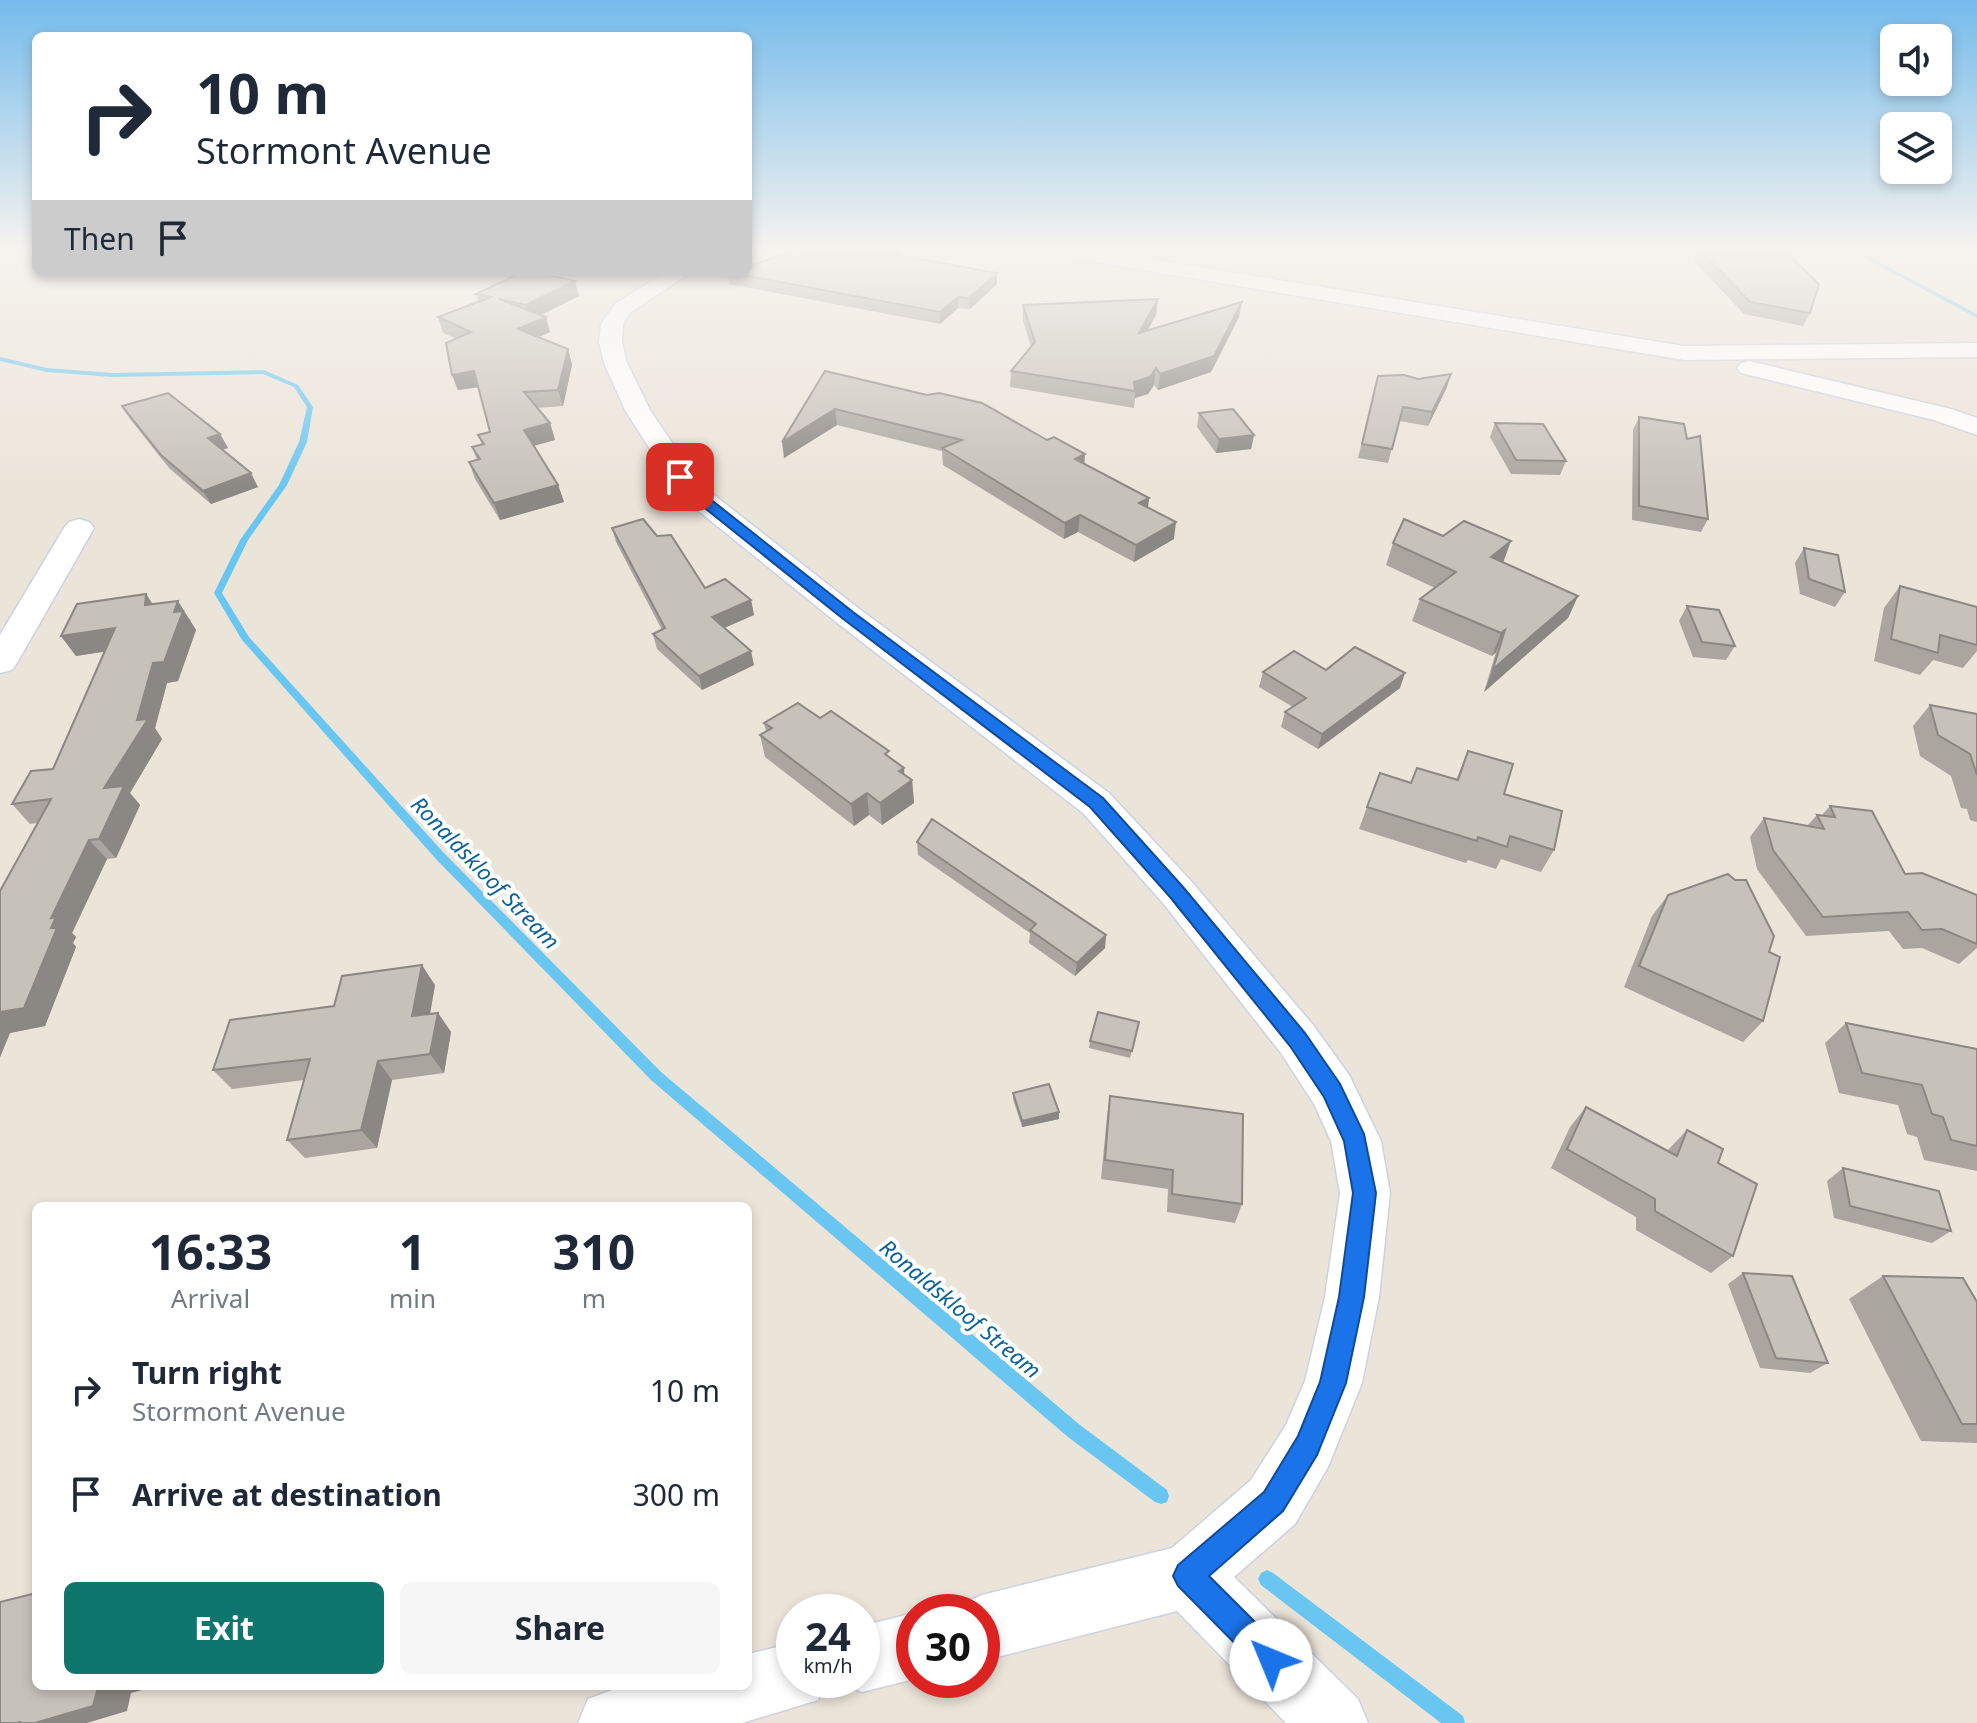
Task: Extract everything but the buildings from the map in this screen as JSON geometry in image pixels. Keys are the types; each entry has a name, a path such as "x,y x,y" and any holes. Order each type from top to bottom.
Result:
{"street":[{"path":"612,328 611,343 622,384 690,490 847,615 1096,803 1177,892 1297,1039 1332,1090 1356,1141 1365,1193 1352,1297 1333,1383 1307,1446 1273,1502 1188,1576 1000,1623"},
{"path":"1535,328 1684,353 1942,414 1977,427"},
{"path":"1684,353 1977,350"},
{"path":"0,663 79,528"},
{"path":"1188,1576 1334,1723"},
{"path":"752,1687 776,1681"},
{"path":"612,1723 740,1690"}],"waterway":[{"name":"Ronaldskloof Stream","path":"0,359 47,370 112,375 264,372 296,386 310,407 303,442 283,485 244,540 218,593 245,638 439,855 656,1076 1074,1431 1161,1496"},
{"name":"Ronaldskloof Stream","path":"1267,1579 1456,1723"}],"route":[{"path":"680,477 690,490 847,615 1096,803 1177,892 1297,1039 1332,1090 1356,1141 1365,1193 1352,1297 1333,1383 1307,1446 1273,1502 1188,1576 1271,1660"}]}
